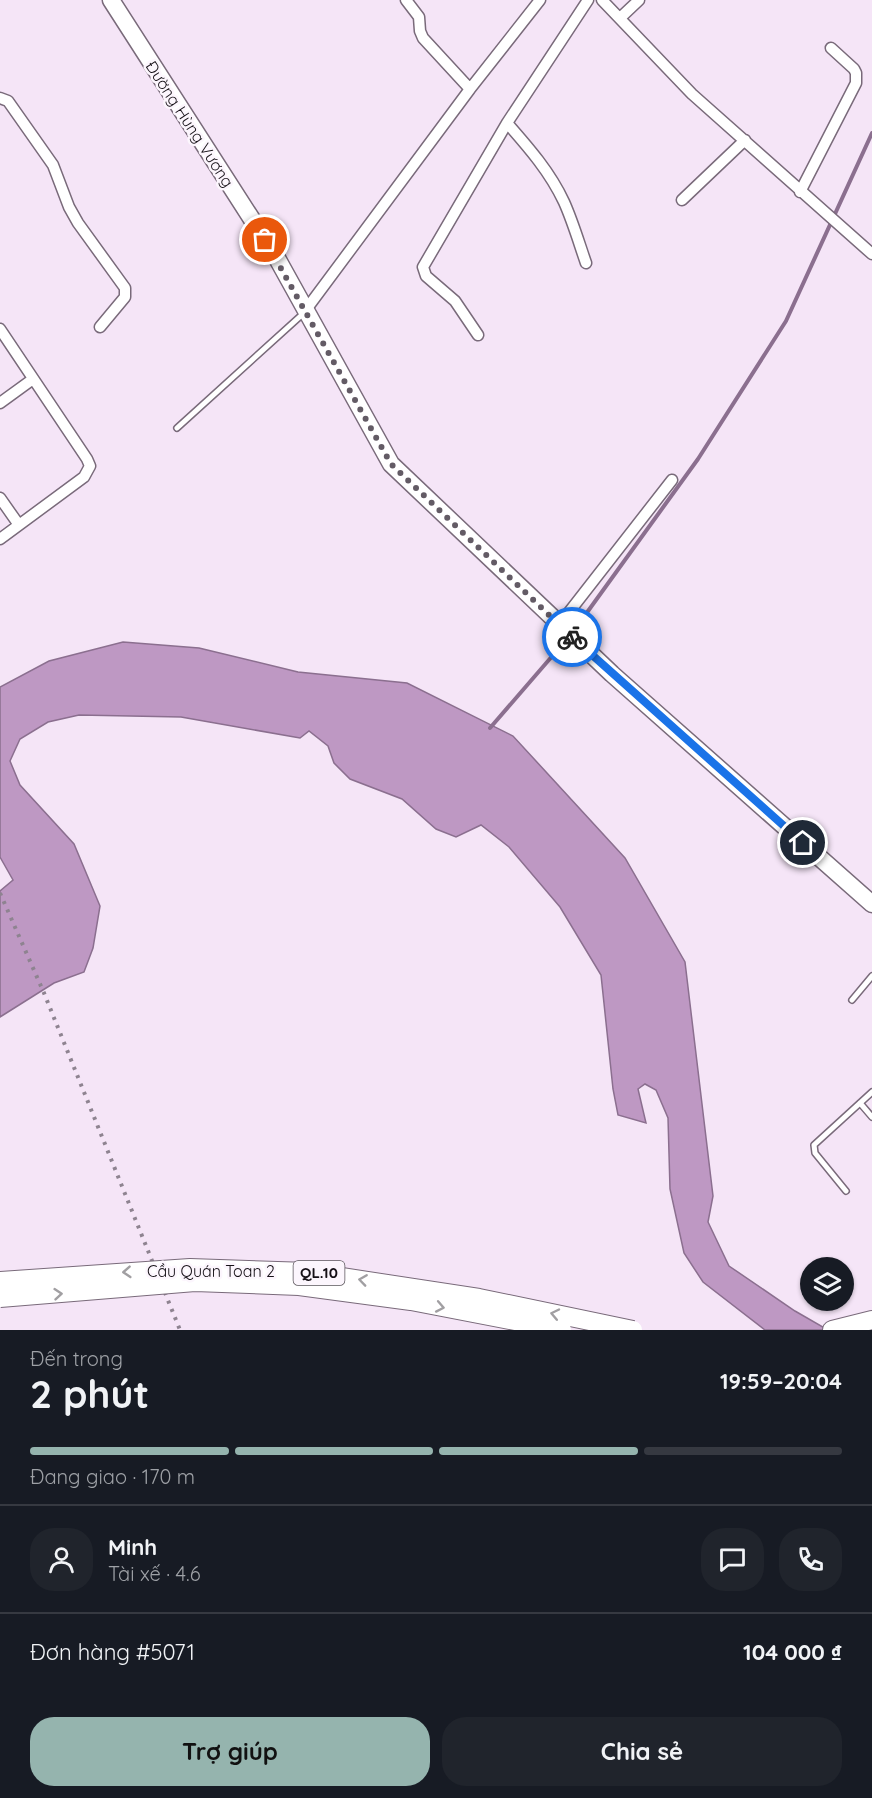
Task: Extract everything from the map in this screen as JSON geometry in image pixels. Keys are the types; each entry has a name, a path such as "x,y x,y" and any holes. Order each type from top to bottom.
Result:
{"highway":[{"name":"Cầu Quán Toan 2","path":"0,1281 190,1268 309,1272 479,1298 633,1330"},
{"name":"Cầu Quán Toan 2","path":"0,1298 195,1282 299,1286 411,1301 562,1330"},
{"path":"835,1329 872,1320"}],"main road":[{"name":"Đường Hùng Vương","path":"111,0 278,260 391,464 612,674 872,904"}],"street":[{"path":"406,0 418,13 421,34 470,89"},
{"path":"305,311 470,89 540,0"},
{"path":"478,335 456,301 426,276 423,267 507,123 588,0"},
{"path":"602,0 668,70 800,192 872,254"},
{"path":"620,18 639,0"},
{"path":"800,192 856,82 854,69 831,48"},
{"path":"0,98 8,101 47,155 78,223 125,288 125,297 100,327"},
{"path":"507,123 538,159 556,187 586,263"},
{"path":"682,200 745,140"},
{"path":"0,329 90,466 84,477 0,539"},
{"path":"0,403 33,379"},
{"path":"559,625 672,480"},
{"path":"0,498 19,525"}],"lane":[{"path":"177,428 305,311"},
{"path":"852,1000 872,976"},
{"path":"846,1191 815,1153 814,1145 872,1092"},
{"path":"860,1103 872,1117"}],"shaded area":[{"path":"123,642 199,648 298,672 407,683 513,736 625,858 685,962 713,1196 708,1222 729,1266 795,1311 828,1330 765,1330 703,1282 684,1253 670,1189 668,1118 656,1090 645,1084 638,1089 646,1123 618,1115 613,1089 601,975 560,907 509,847 481,825 456,837 436,829 402,799 350,779 334,763 328,746 309,731 300,738 181,717 79,715 48,722 20,739 10,761 20,785 74,844 100,906 93,948 84,972 54,983 0,1017 0,891 13,880 0,857 0,687 49,661"}],"waterway":[{"path":"583,618 698,459 786,321 872,133"},
{"path":"490,728 554,654"}],"railway":[{"path":"0,893 44,993 180,1330"}],"way so far":[{"path":"265,240 391,464 572,637"}],"route":[{"path":"572,637 803,843"}]}
